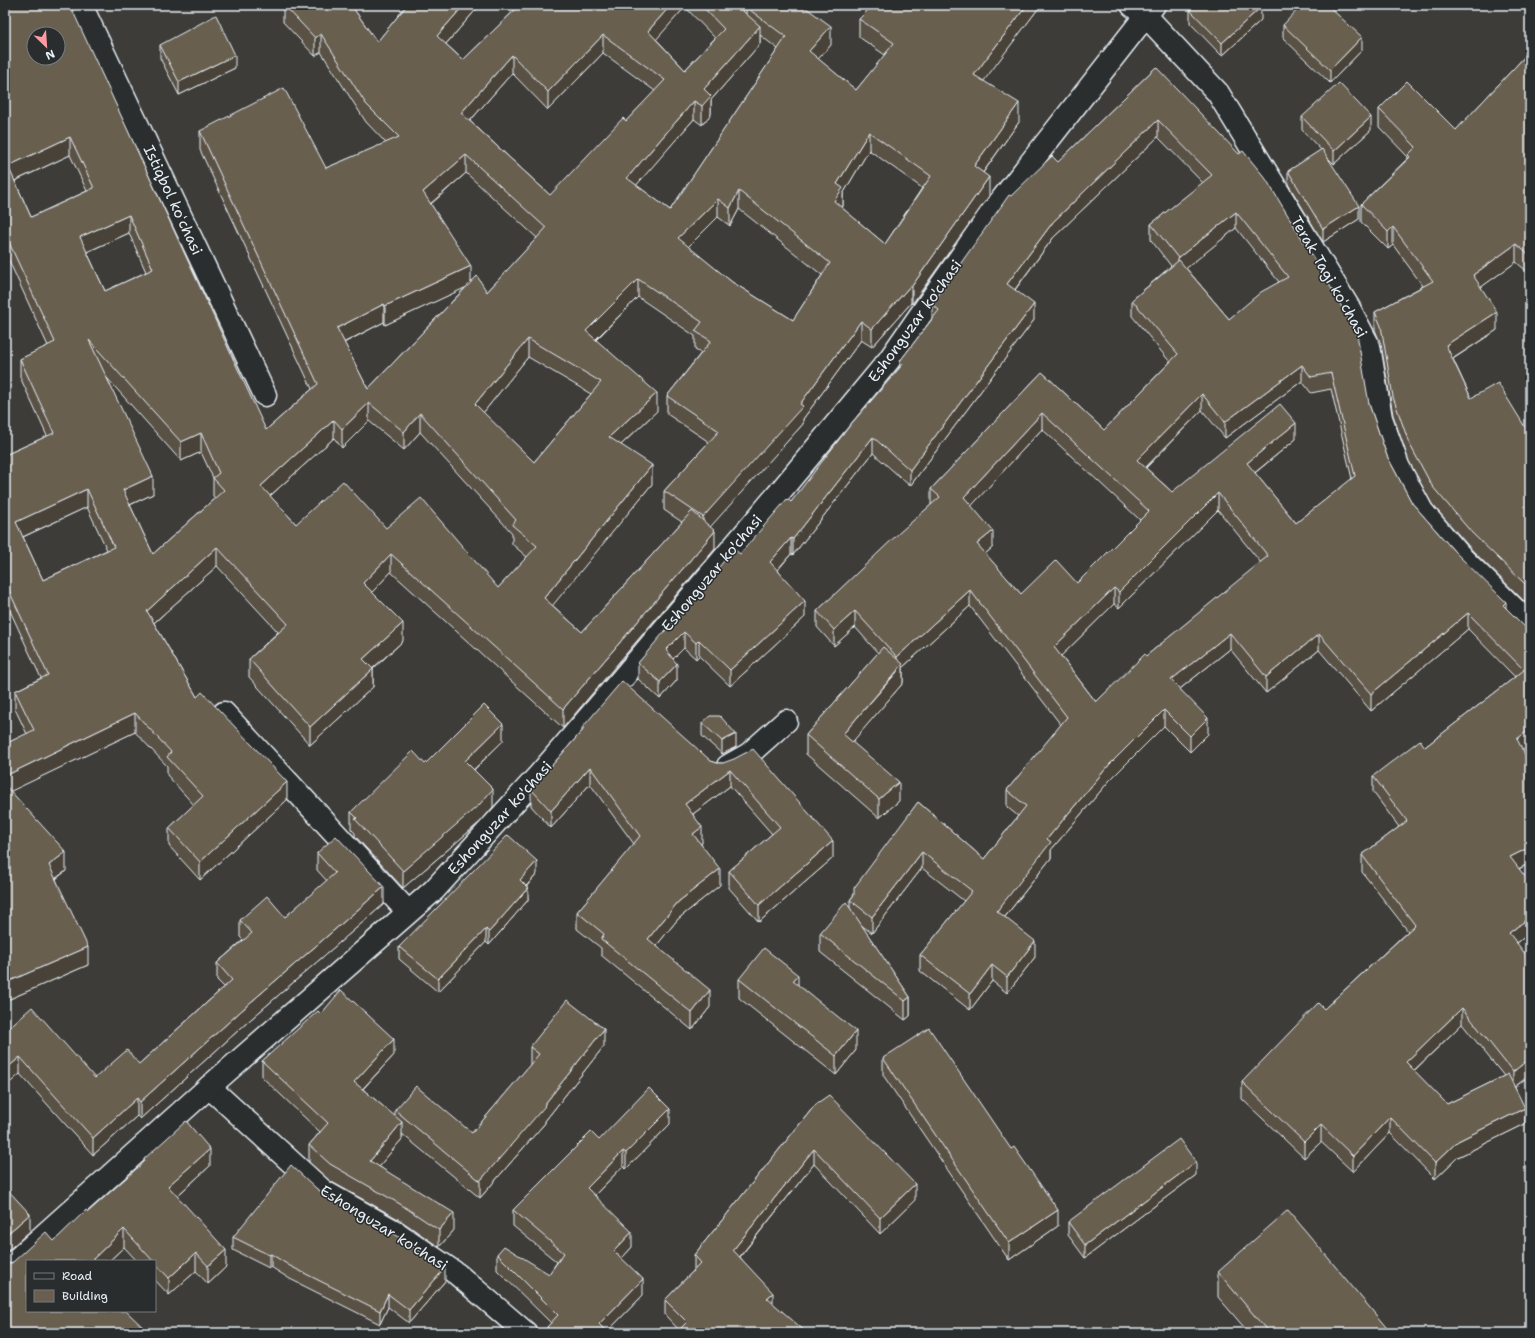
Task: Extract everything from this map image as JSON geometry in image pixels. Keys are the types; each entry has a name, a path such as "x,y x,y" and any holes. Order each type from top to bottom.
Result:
{"street":[{"name":"Istiqbol koʻchasi","path":"81,5 265,395"},
{"name":"Terak Tagi koʻchasi","path":"1144,9 1218,93 1349,308 1369,346 1381,418 1398,466 1422,511 1463,559 1530,624"},
{"name":"Eshonguzar ko'chasi","path":"5,1270 209,1086 434,890 539,775 627,686 778,494 889,360 992,212 1144,9"},
{"path":"224,713 408,912"},
{"path":"708,758 719,768 727,766 749,754 786,721"},
{"name":"Eshonguzar ko'chasi","path":"209,1086 323,1191 394,1231 457,1274 526,1333"}],"building":[{"path":"5,5 70,5 266,430 318,384 200,131 284,88 326,168 399,137 366,104 321,34 315,38 284,5 351,5 377,42 407,5 464,5 437,36 463,60 520,5 671,5 648,31 685,70 724,29 701,5 736,5 760,26 704,89 711,96 702,106 694,101 627,178 670,210 786,37 746,7 748,5 802,5 831,26 809,51 856,90 894,43 859,19 873,5 1027,5 974,75 1019,103 974,166 989,177 912,286 911,285 872,329 861,321 800,404 803,406 703,517 664,491 719,431 667,396 711,341 695,331 702,322 638,279 586,331 657,393 609,437 652,465 544,598 582,632 692,511 715,531 563,709 391,554 363,583 403,623 363,659 373,669 310,727 249,659 288,624 217,547 147,611 197,697 202,692 287,782 200,862 169,828 203,796 167,757 171,752 135,713 5,776 5,744 34,730 15,691 48,675 5,582 5,455 54,433 20,359 55,342 5,234","holes":["603,35 665,80 626,121 623,118 550,195 461,113 512,55 548,92","869,132 931,176 885,244 834,201 843,188 837,184","70,137 94,188 31,217 8,166","466,155 546,228 487,292 477,276 368,389 337,328 384,304 385,306 471,266 423,192","739,191 830,263 793,320 732,282 678,238 718,199 730,208","129,215 153,269 105,291 80,237","528,339 601,382 534,462 475,404","89,340 181,442 201,433 219,473 213,478 224,490 153,554 123,490 153,476","369,403 404,432 420,413 516,520 512,525 537,546 498,588 421,498 386,528 343,481 296,524 261,486 334,420 342,429","87,489 114,547 43,580 16,522"]},
{"path":"1196,5 1259,5 1261,7 1222,43 1190,10"},
{"path":"1302,5 1327,5 1362,37 1330,70 1283,25"},
{"path":"216,15 235,55 179,82 160,45"},
{"path":"1530,51 1530,256 1516,244 1473,275 1497,312 1446,345 1471,398 1498,383 1525,427 1530,421 1530,580 1525,584 1472,533 1432,486 1409,443 1393,397 1381,326 1375,312 1433,281 1393,227 1388,232 1361,204 1410,157 1408,155 1416,147 1379,109 1407,81 1456,130"},
{"path":"1156,67 1239,154 1243,151 1266,179 1325,277 1348,318 1350,326 1352,325 1357,334 1369,404 1387,456 1412,503 1454,551 1506,602 1503,605 1530,632 1530,729 1517,739 1530,765 1530,847 1510,857 1530,883 1530,917 1509,933 1530,960 1530,1058 1513,1072 1462,1008 1406,1062 1447,1104 1508,1074 1525,1108 1458,1141 1435,1163 1390,1117 1353,1156 1321,1125 1304,1142 1242,1082 1318,1003 1324,1009 1415,925 1362,855 1407,821 1373,776 1420,740 1425,747 1524,670 1468,613 1371,694 1319,634 1266,677 1230,633 1171,680 1208,718 1190,736 1164,710 1109,765 1047,839 1051,842 997,911 1035,941 1007,977 992,965 970,994 920,955 972,891 922,852 872,917 850,900 854,895 854,888 918,802 984,859 1026,806 1007,790 1067,717 970,590 897,657 855,611 834,630 817,611 899,533 940,497 931,489 1042,372 1104,430 1178,354 1132,300 1179,260 1229,319 1261,292 1288,277 1236,212 1178,258 1151,224 1212,175 1158,120 1053,222 1007,284 1034,304 910,470 873,437 793,539 791,538 770,562 805,601 730,670 699,640 696,643 684,632 666,650 677,664 660,682 638,663 734,549 740,554 787,499 791,502 851,424 903,364 900,361 939,310 932,304 1009,195 1011,196 1052,156 1058,162","holes":["1302,365 1311,377 1331,373 1355,476 1296,523 1247,463 1296,423 1280,404 1172,492 1137,460 1202,394 1225,422","1042,413 1149,511 1077,583 1056,560 1021,594 977,544 993,531 964,497","1218,493 1268,556 1146,656 1145,654 1096,702 1054,647 1114,588 1119,592"]},
{"path":"1339,83 1371,117 1334,151 1302,117"},
{"path":"1322,149 1359,206 1323,229 1288,171"},
{"path":"883,647 903,664 843,734 899,782 879,799 806,735"},
{"path":"622,681 711,761 723,763 753,749 833,841 759,905 729,871 780,827 730,770 685,804 702,827 693,834 720,869 678,902 648,939 710,990 692,1013 601,939 604,934 577,912 640,836 590,767 551,811 531,789 584,729 582,728"},
{"path":"484,705 503,724 465,761 493,789 480,804 403,871 355,819 357,818 351,812 413,751 425,764"},
{"path":"710,716 720,716 736,734 722,741 702,723"},
{"path":"5,785 66,852 49,865 88,947 5,983"},
{"path":"508,835 537,861 520,880 528,888 489,932 486,929 438,979 399,947"},
{"path":"336,836 384,887 251,1002 140,1102 137,1098 93,1138 20,1057 5,1070 5,1031 32,1007 95,1078 127,1050 139,1064 232,980 217,963 252,933 240,920 267,896 285,917 335,873 317,853"},
{"path":"846,902 910,997 905,1001 820,933"},
{"path":"764,948 798,975 793,981 856,1031 836,1056 739,979"},
{"path":"341,990 394,1039 354,1082 402,1122 370,1161 454,1213 439,1230 400,1204 330,1164 309,1145 328,1123 262,1061 318,1011 321,1014"},
{"path":"567,1000 604,1029 544,1105 545,1106 480,1181 395,1110 416,1086 472,1133 539,1054 530,1047"},
{"path":"929,1028 1011,1149 1014,1147 1058,1210 1009,1243 883,1058"},
{"path":"649,1088 670,1109 626,1153 623,1151 587,1188 632,1232 614,1251 643,1279 599,1324 608,1333 552,1333 547,1327 558,1315 497,1254 504,1246 549,1274 564,1253 513,1210 591,1132 599,1140"},
{"path":"829,1095 915,1184 880,1218 814,1149 733,1250 773,1293 767,1298 807,1333 676,1333 687,1322 665,1300 701,1263 694,1255 816,1104"},
{"path":"186,1121 210,1149 168,1186 226,1250 208,1266 196,1253 169,1278 156,1264 156,1260 152,1260 124,1229 92,1260 26,1260 26,1312 127,1312 149,1333 5,1333 5,1265 13,1262 46,1232 54,1241 86,1210 88,1212 145,1161 144,1159"},
{"path":"1179,1139 1196,1162 1085,1245 1068,1222"},
{"path":"291,1165 317,1189 387,1229 445,1268 409,1310 388,1294 380,1311 290,1266 271,1254 269,1255 233,1237"},
{"path":"5,1187 30,1214 5,1236"},
{"path":"1288,1210 1391,1333 1269,1333 1218,1272"}]}
